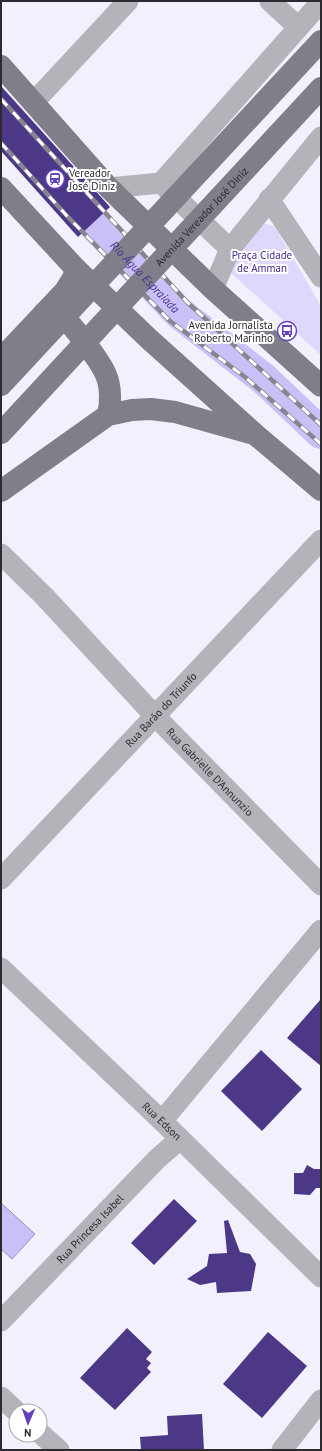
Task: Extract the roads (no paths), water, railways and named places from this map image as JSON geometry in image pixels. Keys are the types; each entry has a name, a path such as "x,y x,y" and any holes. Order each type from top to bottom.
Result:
{"main road":[{"path":"1,385 321,41"},
{"path":"1,66 109,188 213,289 321,386"},
{"name":"Avenida Vereador José Diniz","path":"1,433 321,88"},
{"path":"1,188 76,269 149,339 257,436 321,490"},
{"path":"1,359 65,291 73,278 76,269"},
{"path":"44,313 53,312 61,315 96,358 107,376 110,400 108,415"},
{"path":"1,491 108,415 132,410 151,409 176,412 257,436"}],"street":[{"path":"33,103 128,1"},
{"path":"270,1 298,27"},
{"path":"109,188 161,183 321,2"},
{"path":"213,289 230,249 269,199 321,137"},
{"path":"161,183 230,249"},
{"path":"269,199 321,277"},
{"name":"Rua Barão do Triunfo","path":"1,879 321,540"},
{"name":"Rua Gabrielle D'Annunzio","path":"1,554 44,596 155,716 321,885"},
{"path":"162,1121 321,930"},
{"name":"Rua Edson","path":"1,968 162,1121 321,1277"},
{"name":"Rua Princesa Isabel","path":"1,1321 157,1159 180,1139"},
{"path":"282,1450 321,1400"},
{"path":"48,1440 59,1450"}],"waterway":[{"name":"Rio Água Espraiada","path":"63,192 179,313 264,379 321,433"}],"railway":[{"path":"1,99 187,302 321,425"},
{"path":"1,143 67,216 170,321 245,377 321,444"}],"place":[{"name":"Vereador José Diniz","path":"55,179"},
{"name":"Avenida Jornalista Roberto Marinho","path":"287,331"}],"park label":[{"name":"Praça Cidade de Amman","path":"262,261"}]}
